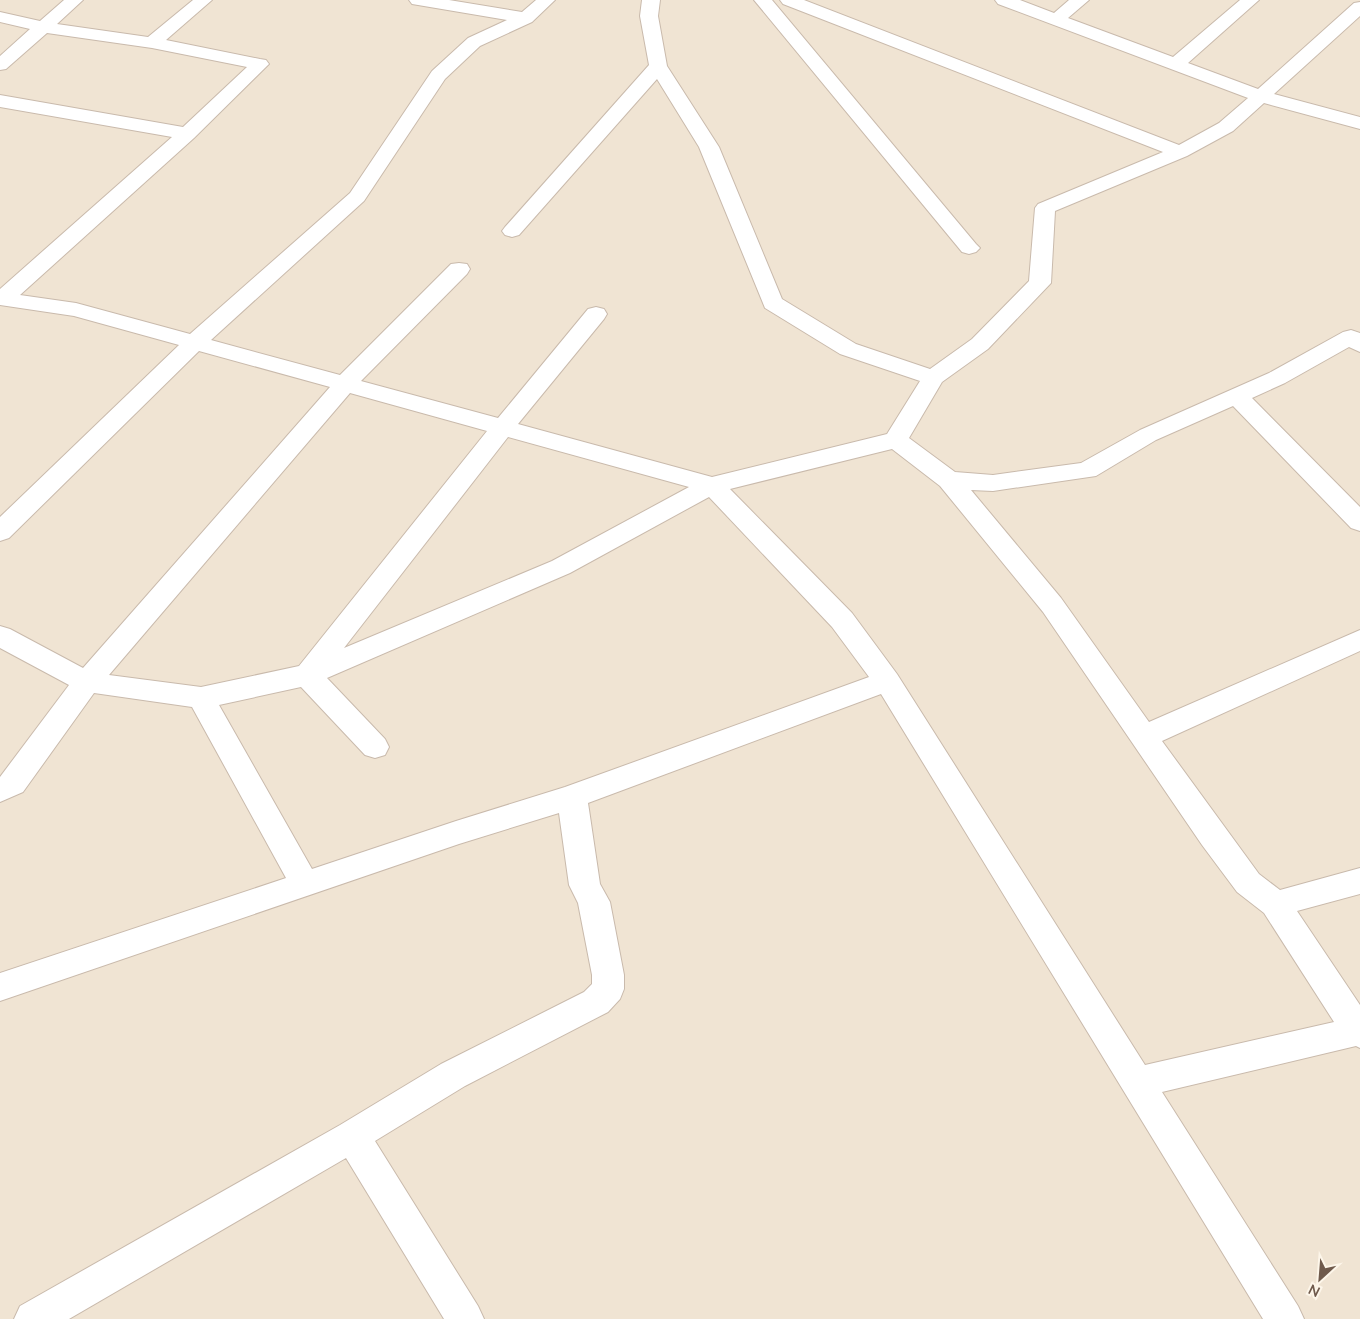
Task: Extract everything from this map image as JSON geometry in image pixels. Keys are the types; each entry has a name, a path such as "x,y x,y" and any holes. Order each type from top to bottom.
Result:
{"street":[{"path":"0,65 74,0"},
{"path":"152,43 203,0"},
{"path":"418,0 526,18"},
{"path":"0,532 195,342 357,197 438,75 474,42 526,18 546,0"},
{"path":"651,0 650,16 658,66 709,147 773,303 848,349 934,378"},
{"path":"763,0 969,248"},
{"path":"790,0 1180,152"},
{"path":"1004,0 1260,96 1360,123"},
{"path":"1054,20 1080,0"},
{"path":"1176,64 1250,0"},
{"path":"0,636 87,682 201,698 307,675 561,567 712,485 896,440 934,378 980,344 1040,283 1045,208 1180,152 1226,127 1360,7"},
{"path":"0,17 43,27 152,43 260,64 187,134 1,298"},
{"path":"512,231 658,66"},
{"path":"0,101 187,134"},
{"path":"0,790 13,784 87,682 346,383 459,269"},
{"path":"1,298 76,310 504,426 712,485 842,620 887,681 1285,1319"},
{"path":"307,675 504,426 596,314"},
{"path":"949,480 993,483 1087,470 1148,435 1277,378 1357,338"},
{"path":"1236,395 1360,522"},
{"path":"896,440 949,480 1052,605 1248,883 1275,904 1359,1032 1137,1082"},
{"path":"1144,737 1360,640"},
{"path":"307,675 376,747"},
{"path":"0,987 456,833 572,797 887,681"},
{"path":"201,698 304,884"},
{"path":"33,1319 352,1136 453,1075 596,1002 608,989 608,975 594,902 585,885 572,797"},
{"path":"1275,904 1360,881"},
{"path":"352,1136 465,1319"}],"shaded area":[{"path":"0,0 1360,0 1360,1319 0,1319"}]}
